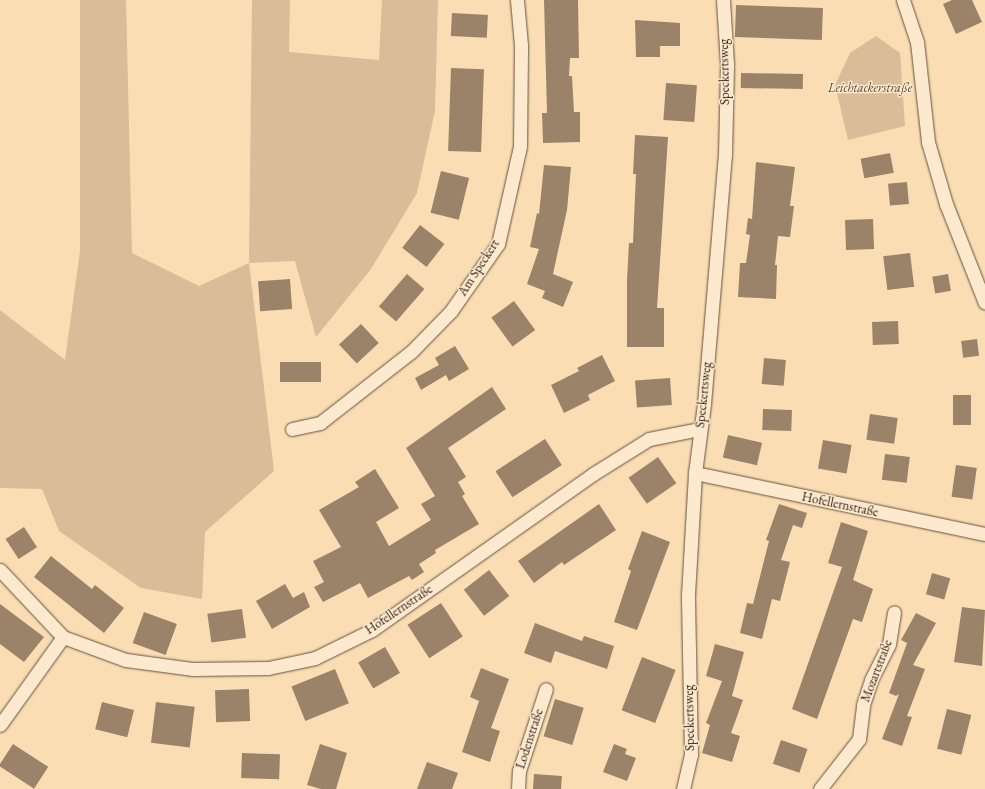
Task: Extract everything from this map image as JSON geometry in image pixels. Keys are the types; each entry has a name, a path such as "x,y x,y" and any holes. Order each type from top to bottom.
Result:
{"street":[{"name":"Am Speckert","path":"292,429 320,423 411,352 451,311 498,244 520,146 521,45 517,0"},
{"name":"Speckertsweg","path":"683,789 691,755 688,595 695,473 725,155 727,64 723,0"},
{"path":"903,0 917,42 928,142 946,204 985,303"},
{"name":"Hofellernstraße","path":"0,570 63,637 126,660 193,669 268,668 315,658 372,630 593,474 649,440 700,430"},
{"name":"Hofellernstraße","path":"695,473 985,534"},
{"name":"Mozartstraße","path":"820,789 859,738 863,705 870,680 889,644 894,612"},
{"path":"0,725 63,637"},
{"name":"Lodenstraße","path":"518,789 519,771 546,689"}],"green space":[{"path":"80,0 126,0 132,253 199,286 249,263 274,471 205,532 202,599 141,588 59,531 42,489 0,488 0,310 65,360 80,251"},
{"path":"252,0 290,0 289,52 379,60 382,0 438,0 435,111 417,193 371,269 316,337 295,261 249,263"},
{"name":"Leichtackerstraße","path":"876,36 900,53 905,126 848,140 835,85 850,53"}],"building":[{"path":"544,0 578,0 579,58 570,58 569,76 572,76 574,112 580,112 580,142 543,143 542,113 547,113"},
{"path":"952,0 972,0 982,22 956,34 943,4"},
{"path":"736,5 823,8 822,40 735,37"},
{"path":"452,13 488,15 487,38 451,36"},
{"path":"635,20 680,23 680,46 660,46 660,57 636,57"},
{"path":"451,68 484,69 481,152 448,151"},
{"path":"741,73 803,74 803,89 741,88"},
{"path":"666,83 697,85 694,122 663,120"},
{"path":"635,135 668,137 657,308 664,308 664,347 627,347 627,280 629,243 633,243 636,174 633,174"},
{"path":"890,153 894,173 864,178 861,159"},
{"path":"756,162 795,167 790,206 794,206 790,237 778,236 775,265 777,265 776,299 738,297 740,263 746,263 750,235 746,234 748,218 752,219"},
{"path":"544,165 571,167 567,210 553,274 573,282 563,307 542,298 545,291 527,284 539,249 530,247 537,213 539,214"},
{"path":"441,171 469,178 459,220 431,213"},
{"path":"907,182 909,204 890,206 888,184"},
{"path":"873,219 874,249 846,250 845,220"},
{"path":"420,225 444,244 427,267 402,248"},
{"path":"910,253 914,287 887,290 883,256"},
{"path":"407,274 424,289 396,322 379,306"},
{"path":"948,274 951,291 935,294 932,277"},
{"path":"290,279 292,309 260,311 258,281"},
{"path":"514,301 535,330 513,347 491,317"},
{"path":"898,321 899,344 873,345 872,322"},
{"path":"361,324 379,343 357,363 339,344"},
{"path":"977,339 979,356 963,358 961,341"},
{"path":"455,346 469,369 449,381 446,375 421,390 415,378 439,365 435,358"},
{"path":"602,355 615,381 588,395 590,400 564,413 551,385 579,371 577,368"},
{"path":"764,358 786,360 784,386 762,384"},
{"path":"280,362 321,362 321,382 280,382"},
{"path":"670,378 672,405 637,407 635,380"},
{"path":"492,387 506,409 448,448 466,477 458,482 465,494 462,496 479,524 435,550 436,553 419,564 424,572 412,580 409,576 368,598 360,583 323,602 314,587 324,582 313,561 341,547 319,510 359,487 355,482 375,469 399,508 376,522 389,546 431,520 421,504 435,496 406,448"},
{"path":"953,395 971,395 971,425 953,425"},
{"path":"763,409 792,410 791,431 762,430"},
{"path":"870,414 898,418 894,444 866,440"},
{"path":"728,435 762,443 757,465 723,457"},
{"path":"545,439 562,465 512,497 496,471"},
{"path":"823,440 852,445 847,474 818,469"},
{"path":"885,454 910,457 907,483 882,480"},
{"path":"658,457 676,483 647,504 629,478"},
{"path":"956,465 977,468 972,500 952,497"},
{"path":"599,504 616,530 564,565 562,562 534,583 518,561"},
{"path":"779,504 807,513 802,528 793,525 781,560 790,562 780,601 772,599 762,639 740,633 747,603 753,604 769,541 766,540"},
{"path":"841,522 868,531 853,580 873,589 862,622 853,619 817,719 792,709 842,567 828,563"},
{"path":"24,527 37,547 19,559 6,539"},
{"path":"642,531 670,542 637,630 614,622 631,571 628,569"},
{"path":"51,556 92,589 95,585 124,608 104,633 34,577"},
{"path":"489,570 509,596 484,616 464,590"},
{"path":"932,573 950,578 944,599 926,594"},
{"path":"285,584 293,598 304,592 310,607 272,629 256,601"},
{"path":"441,603 463,637 429,658 407,625"},
{"path":"0,604 44,637 24,662 0,644"},
{"path":"962,607 985,610 982,666 954,662"},
{"path":"242,609 246,638 211,643 207,614"},
{"path":"144,612 177,624 166,655 133,643"},
{"path":"916,613 936,623 913,665 925,669 907,716 912,717 902,746 882,739 899,694 896,696 889,693 907,643 901,640"},
{"path":"535,623 582,641 584,636 614,646 607,669 555,651 551,663 524,653"},
{"path":"715,644 744,652 732,696 743,700 731,733 740,736 732,762 702,753 710,725 706,723 722,681 706,676"},
{"path":"385,647 400,673 373,688 358,662"},
{"path":"642,657 676,670 655,723 622,710"},
{"path":"481,668 509,679 491,728 500,731 490,762 462,752 479,701 470,697"},
{"path":"335,669 349,703 305,721 291,687"},
{"path":"249,689 250,721 216,722 215,690"},
{"path":"555,699 584,708 572,745 544,736"},
{"path":"102,702 134,710 127,737 95,729"},
{"path":"156,702 195,707 190,747 151,743"},
{"path":"947,709 971,715 961,755 937,749"},
{"path":"781,740 807,749 799,773 773,764"},
{"path":"13,744 48,767 34,789 0,767 0,764"},
{"path":"320,744 347,753 336,789 321,789 307,785"},
{"path":"614,744 627,749 625,754 636,758 627,781 603,772"},
{"path":"242,753 280,754 279,779 241,778"},
{"path":"427,762 458,773 452,789 417,789"},
{"path":"534,774 562,776 561,789 533,789"}]}
